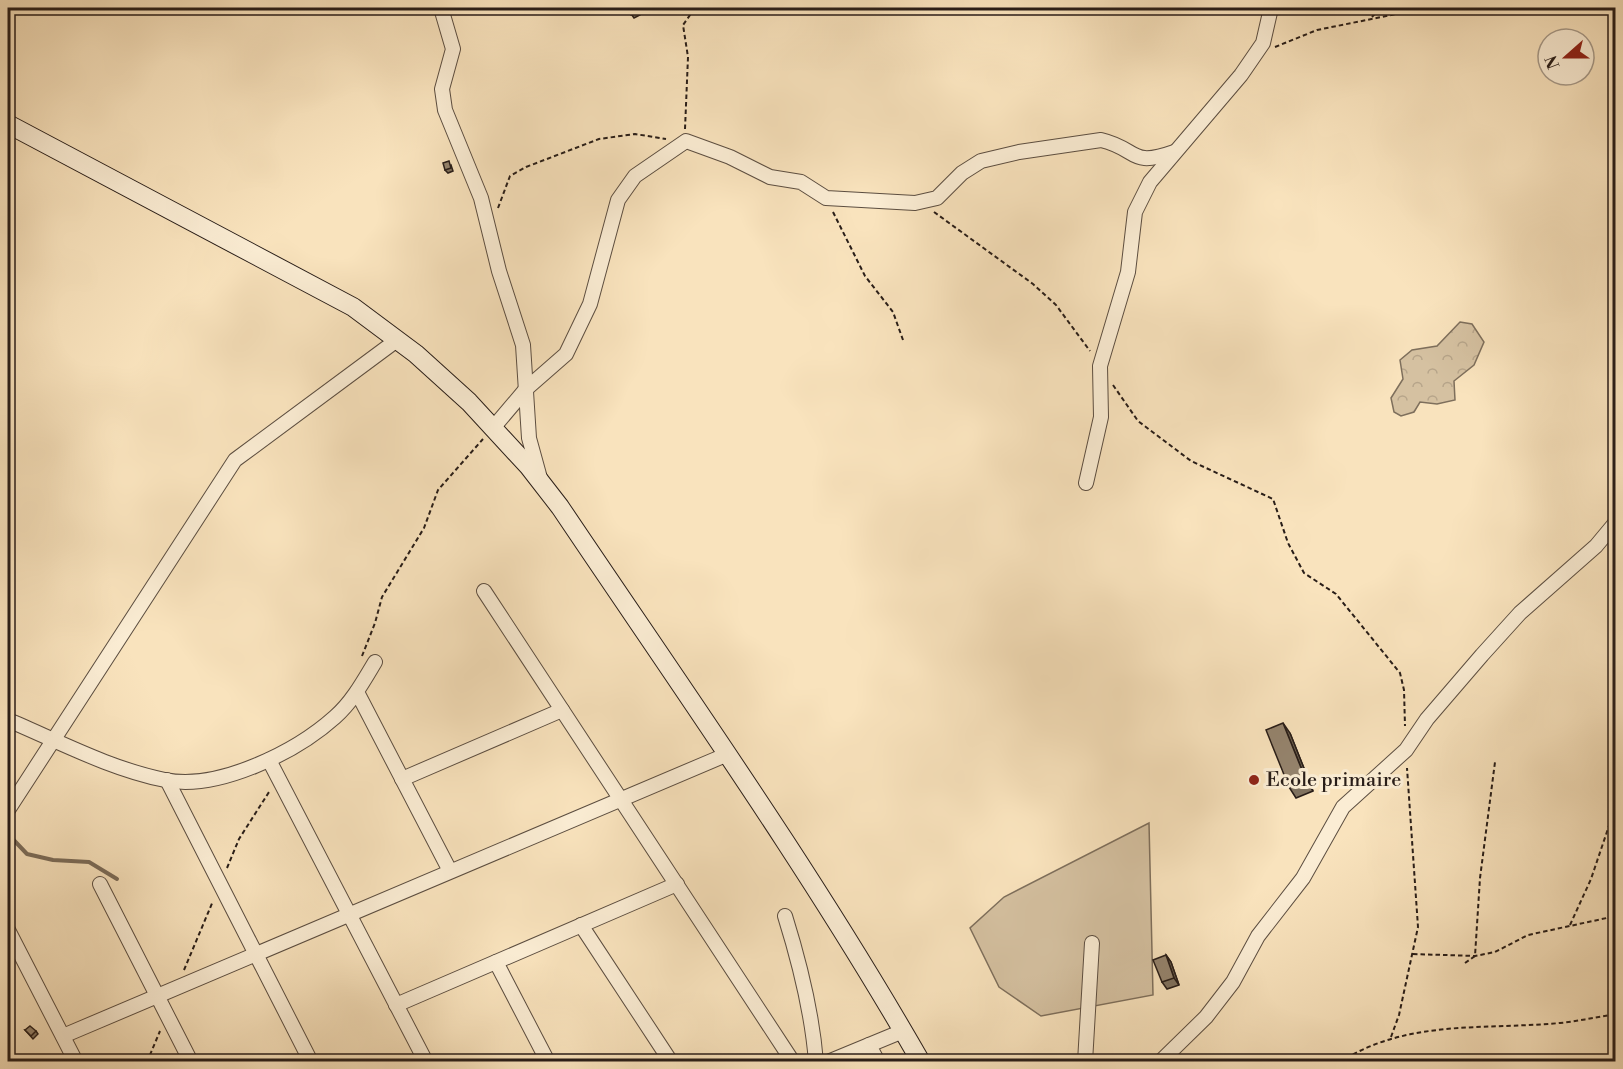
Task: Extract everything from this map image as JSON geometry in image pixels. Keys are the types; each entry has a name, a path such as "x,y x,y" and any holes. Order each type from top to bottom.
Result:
{"street":[{"path":"441,8 453,49 442,89 445,110 481,198 522,345 530,438 542,483"},
{"path":"1086,483 1101,417 1100,366 1128,272 1135,212 1150,182 1241,75 1263,44 1271,8"},
{"path":"8,124 306,283 341,299 397,340 469,402 542,483 728,754 866,966 921,1062"},
{"path":"493,428 526,389 566,354 585,314 618,200 635,176 686,141 730,157 771,177 801,182 826,198 915,203 937,198 962,173 981,161 1019,152 1101,140 1114,143 1139,159 1155,159 1174,152"},
{"path":"8,810 235,460 397,340"},
{"path":"1160,1062 1206,1017 1233,982 1258,936 1303,878 1343,807 1406,750 1454,687 1505,630 1596,546 1616,522"},
{"path":"484,591 793,1062"},
{"path":"8,720 126,769 167,780 207,779 269,760 295,747 335,717 357,692 375,662"},
{"path":"357,692 450,871"},
{"path":"402,779 562,710"},
{"path":"63,1036 728,754"},
{"path":"269,760 426,1062"},
{"path":"167,780 310,1062"},
{"path":"100,884 191,1062"},
{"path":"396,1005 677,884"},
{"path":"785,916 802,968 813,1026 816,1062"},
{"path":"581,925 671,1062"},
{"path":"8,930 76,1062"},
{"path":"1085,1062 1092,943"},
{"path":"496,962 548,1062"},
{"path":"828,1062 903,1031"},
{"path":"869,1045 878,1062"}],"path":[{"path":"490,235 502,191 510,176 526,167 599,139 635,134 686,141 688,57 683,25 695,8"},
{"path":"1371,18 1380,8"},
{"path":"1271,49 1317,30 1426,8"},
{"path":"826,198 865,276 893,312 903,340"},
{"path":"915,203 932,210 1033,284 1056,305 1138,421 1191,461 1273,499 1288,543 1304,573 1336,594 1400,673 1404,690 1418,927 1391,1037"},
{"path":"1475,956 1480,878 1495,762"},
{"path":"1569,927 1591,879 1616,805"},
{"path":"1413,954 1475,956 1495,951 1528,935 1616,916"},
{"path":"1465,963 1475,956"},
{"path":"1340,1062 1364,1046 1391,1037 1497,1025 1560,1023 1616,1014"}],"green space":[{"path":"1460,322 1472,324 1484,342 1474,365 1454,381 1455,400 1437,404 1420,402 1414,412 1401,416 1394,412 1391,398 1403,379 1400,360 1412,350 1437,346"},
{"path":"1149,823 1153,995 1041,1016 999,987 970,928 1004,897"}],"building":[{"path":"627,8 635,8 638,11 631,15"},
{"path":"449,161 451,168 445,170 443,163"},
{"path":"1283,723 1306,780 1289,787 1266,730"},
{"path":"1166,955 1174,978 1162,982 1153,960"},
{"path":"30,1026 36,1031 31,1036 25,1030"}],"waterway":[{"path":"8,834 27,854 53,860 89,862 117,879"}],"place":[{"name":"Ecole primaire","path":"1254,780"}]}
